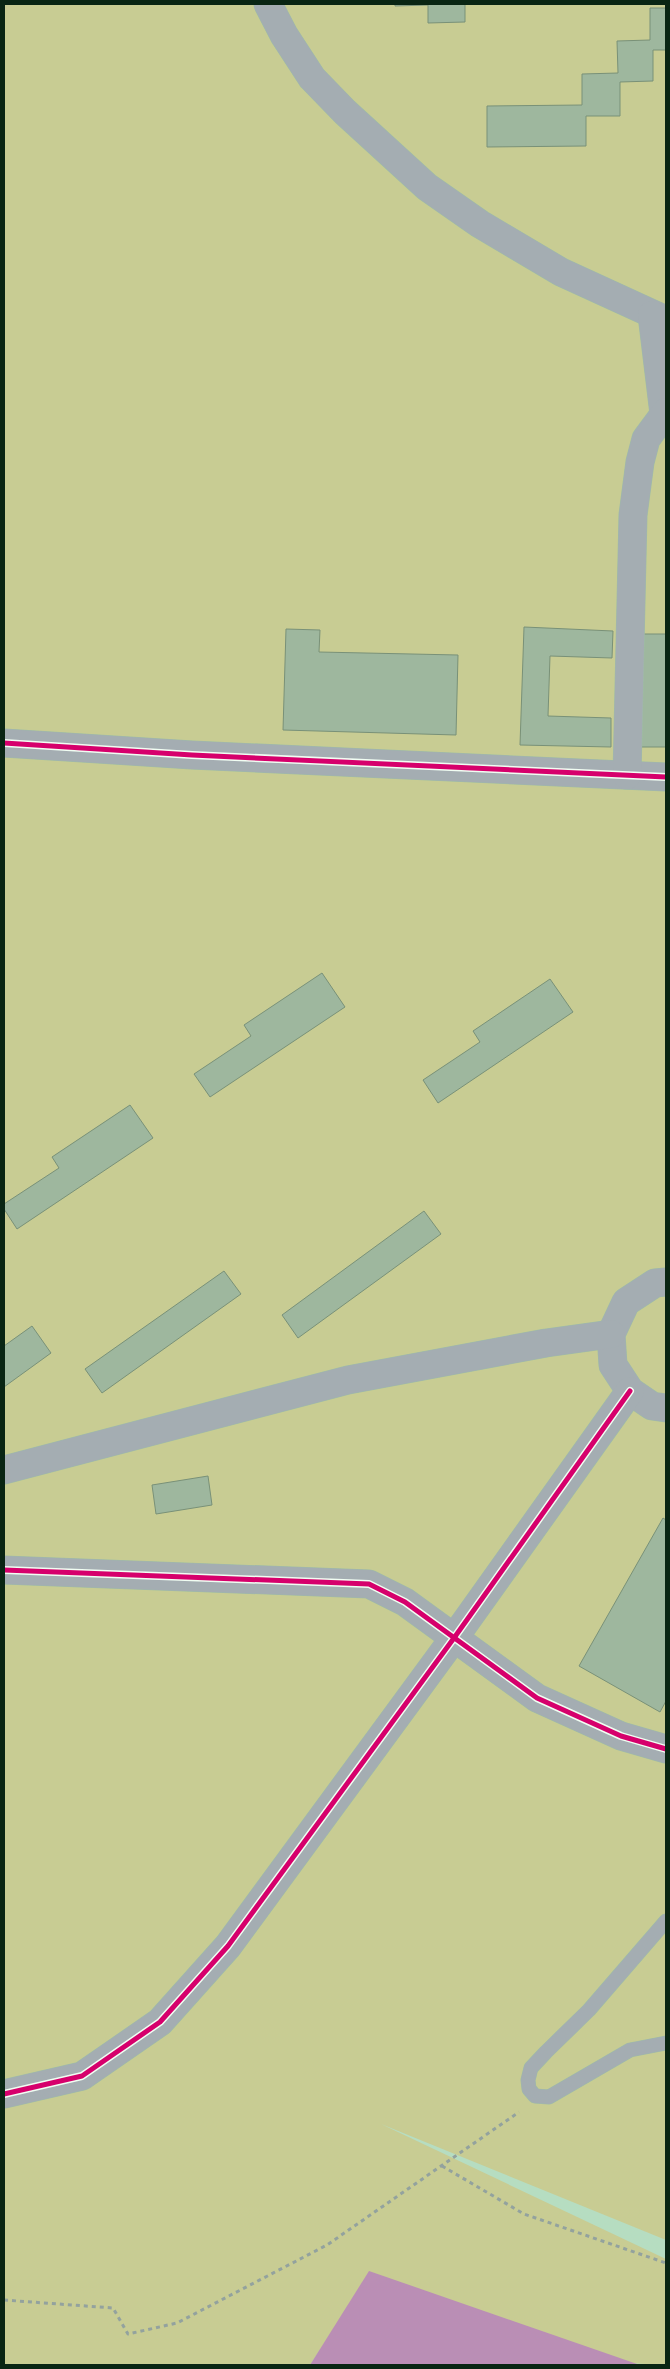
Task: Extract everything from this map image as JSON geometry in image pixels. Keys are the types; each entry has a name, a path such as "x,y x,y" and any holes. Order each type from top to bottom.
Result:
{"street":[{"path":"268,4 284,35 312,78 345,112 427,187 480,224 561,272 659,318 665,413 646,439 640,462 633,515 627,775"},
{"path":"4,743 192,755 666,777"},
{"path":"666,1282 655,1283 626,1302 611,1334 613,1365 630,1392 652,1406 666,1408"},
{"path":"4,1470 348,1380 546,1343 611,1334"},
{"path":"4,2094 82,2076 160,2022 228,1946 454,1638 630,1392"},
{"path":"4,1570 369,1584 404,1602 537,1698 621,1736 666,1749"}],"lane":[{"path":"666,1921 589,2010 532,2068 528,2080 529,2088 532,2094 539,2098 549,2097 630,2050 666,2043"}],"path":[{"path":"4,2300 113,2308 128,2334 177,2323 327,2245 539,2098"},
{"path":"442,2166 524,2214 666,2263"}],"green space":[{"path":"4,4 666,4 666,2240 381,2124 666,2259 666,2365 321,2348 310,2365 4,2365"}],"shaded area":[{"path":"369,2271 640,2365 310,2365"}],"building":[{"path":"395,4 465,4 465,22 428,23 428,5 395,6"},
{"path":"650,8 666,8 666,50 653,50 653,81 620,82 620,116 586,116 586,146 487,147 487,106 582,105 582,74 618,73 617,41 650,40"},
{"path":"524,627 613,631 612,658 550,656 548,716 611,718 611,747 520,745"},
{"path":"286,629 320,630 319,652 458,655 456,735 283,730"},
{"path":"642,634 666,634 666,747 640,747"},
{"path":"322,973 345,1007 210,1097 194,1074 251,1036 244,1025"},
{"path":"550,979 573,1012 438,1103 423,1080 480,1042 473,1031"},
{"path":"130,1105 153,1138 17,1229 4,1209 4,1204 59,1168 52,1157"},
{"path":"424,1211 441,1234 298,1338 282,1315"},
{"path":"224,1271 241,1294 102,1393 85,1369"},
{"path":"32,1326 51,1353 4,1387 4,1346"},
{"path":"208,1476 212,1505 156,1514 152,1485"},
{"path":"663,1518 666,1520 666,1701 660,1712 579,1666"}],"cycle path":[{"path":"4,743 192,755 666,777"},
{"path":"4,2094 82,2076 160,2022 228,1946 454,1638 630,1391"},
{"path":"4,1570 369,1584 405,1602 537,1698 621,1736 666,1749"}]}
